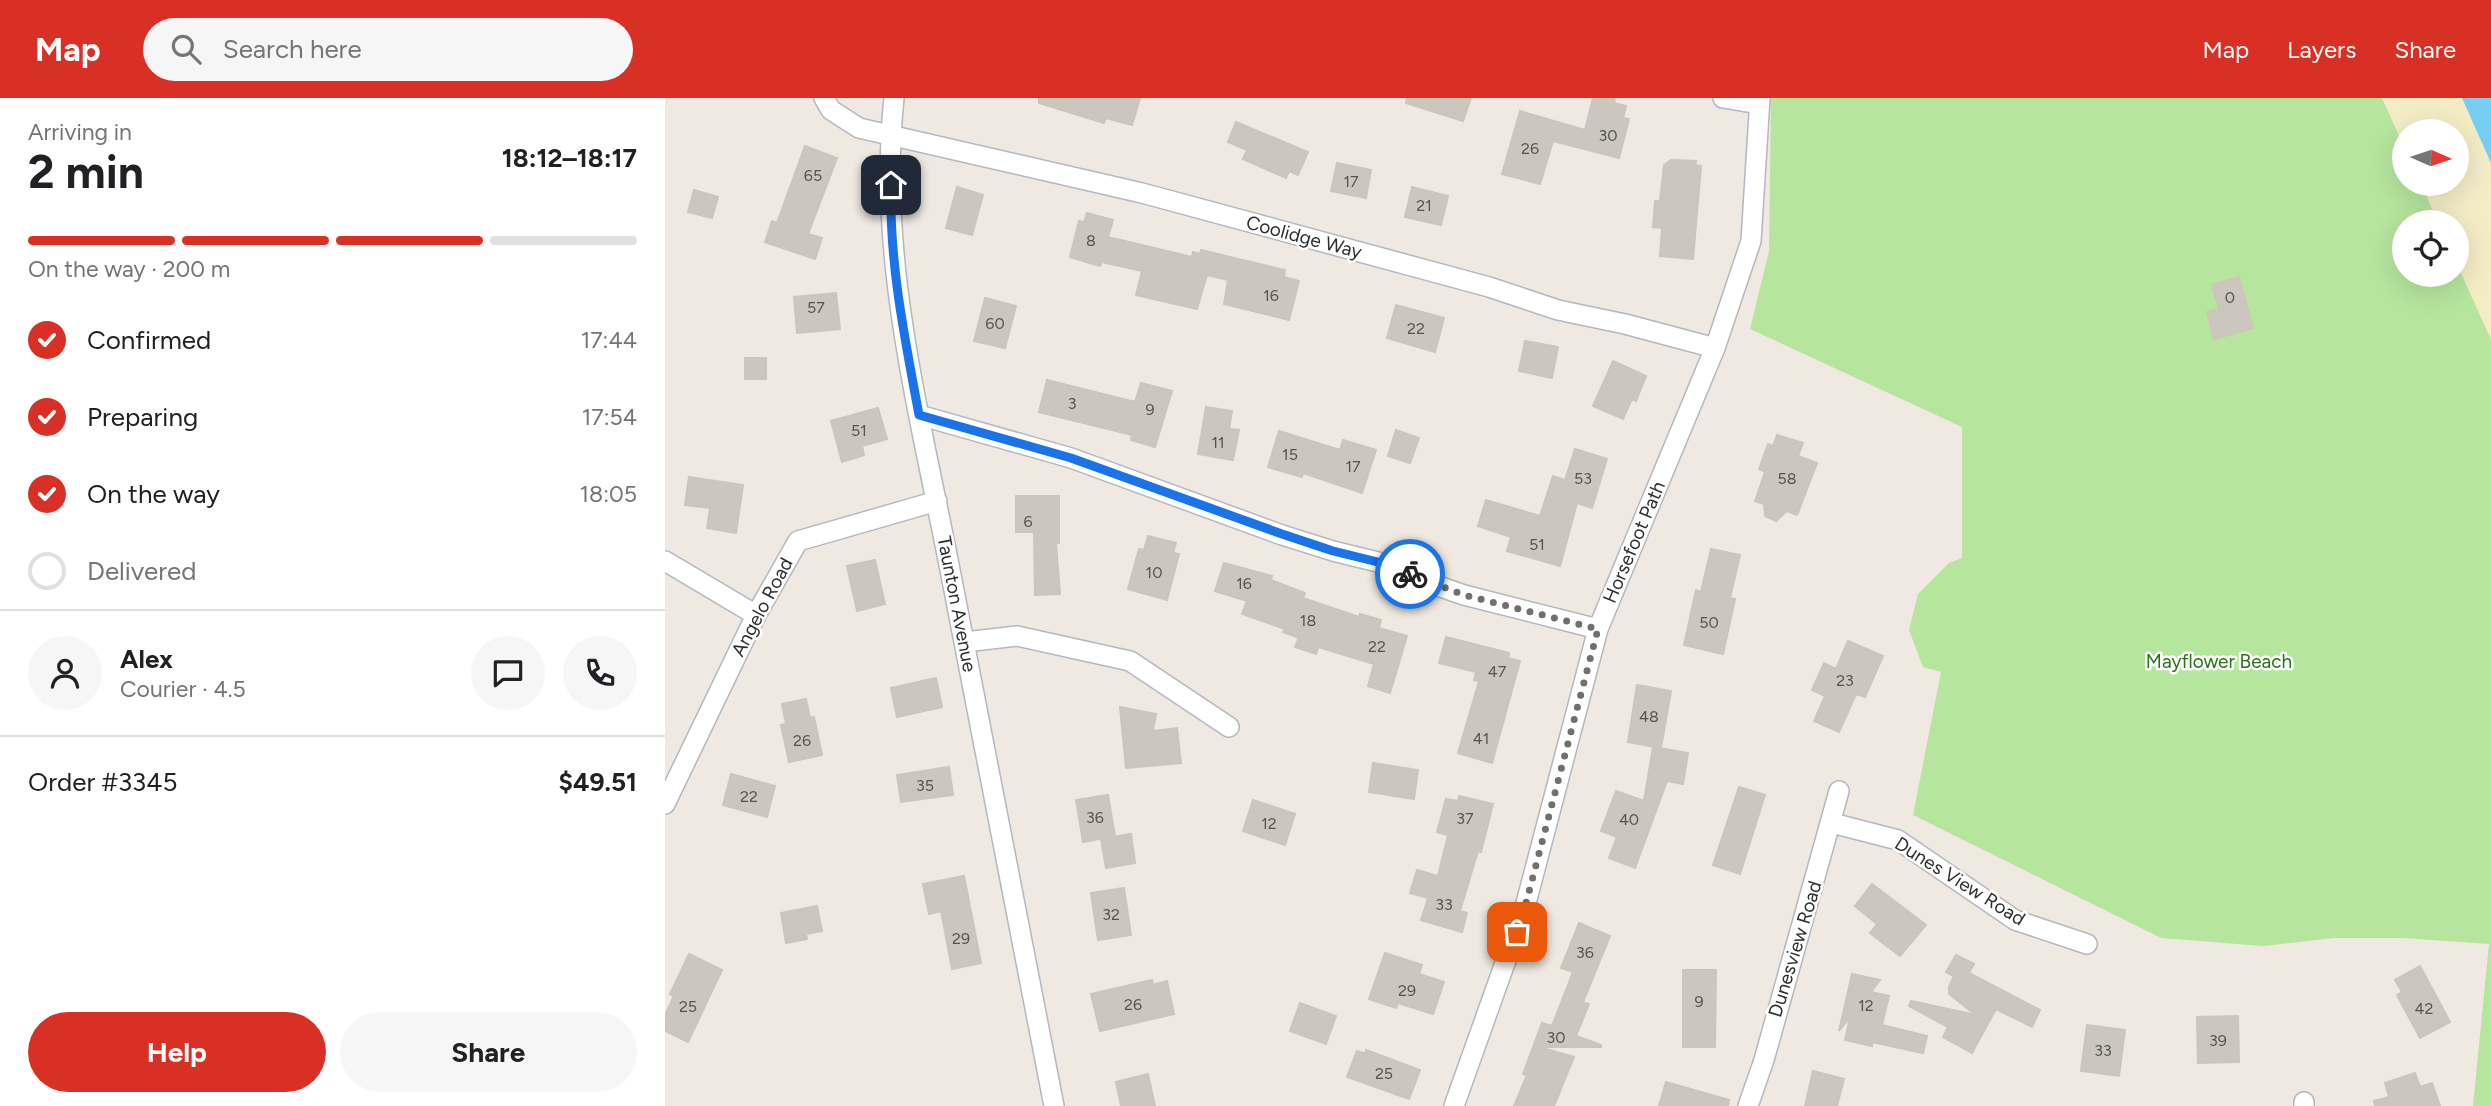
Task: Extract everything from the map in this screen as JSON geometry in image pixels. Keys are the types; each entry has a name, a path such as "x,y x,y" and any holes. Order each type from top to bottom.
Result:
{"street":[{"name":"Coolidge Way","path":"824,98 831,110 859,128 1142,193 1489,287 1558,310 1625,324 1715,348"},
{"name":"Taunton Avenue","path":"894,98 890,210 895,281 1054,1106"},
{"path":"1723,98 1760,101"},
{"name":"Horsefoot Path","path":"1454,1106 1525,907 1598,629 1715,348 1751,241 1760,101"},
{"path":"919,415 1071,458 1282,534 1333,551 1386,564 1464,595 1598,629"},
{"name":"Angelo Road","path":"665,804 756,615 798,541 937,501"},
{"path":"665,561 756,615"},
{"path":"965,642 1017,636 1130,661 1229,727"},
{"name":"Dunesview Road","path":"1748,1106 1764,1060 1839,791"},
{"name":"Dunes View Road","path":"1832,823 1898,840 2015,920 2087,944"}],"green space":[{"name":"Mayflower Beach","path":"1771,98 2491,98 2491,1106 2473,1106 2489,944 2403,938 2334,938 2263,946 2161,938 1913,815 1941,672 1923,667 1909,630 1918,594 1949,563 1962,558 1962,427 1750,329 1769,251"}],"sand":[{"path":"2382,98 2491,98 2491,340 2467,287 2469,210 2433,210 2426,196 2469,196 2469,119 2392,120"}],"water":[{"path":"2462,98 2491,98 2491,163"}],"building":[{"path":"1039,98 1140,98 1132,125 1106,118 1104,123 1039,103"},
{"path":"1407,98 1471,98 1463,121 1406,103"},
{"path":"1593,98 1615,98 1614,103 1626,106 1623,118 1629,119 1619,158 1553,141 1540,184 1502,174 1520,111 1585,130"},
{"path":"1236,122 1308,152 1298,175 1289,171 1286,178 1243,159 1247,150 1228,142"},
{"path":"805,146 837,158 808,234 822,238 815,259 765,242 772,221 777,223"},
{"path":"1671,160 1696,161 1695,165 1701,166 1693,259 1660,256 1662,228 1653,227 1655,201 1660,201 1664,165"},
{"path":"1337,163 1371,170 1366,198 1331,191"},
{"path":"957,187 983,195 972,235 946,228"},
{"path":"1412,187 1448,196 1441,225 1405,217"},
{"path":"694,190 718,197 712,218 688,212"},
{"path":"1087,213 1113,220 1108,237 1192,257 1193,252 1200,254 1201,250 1285,270 1284,277 1299,281 1289,320 1224,304 1228,280 1207,275 1197,309 1136,295 1142,271 1102,262 1100,266 1070,257 1079,221 1084,222"},
{"path":"2239,277 2253,328 2214,339 2207,312 2219,309 2212,285"},
{"path":"836,293 840,329 797,333 794,297"},
{"path":"985,298 1016,306 1005,348 974,341"},
{"path":"1396,305 1444,318 1435,352 1387,338"},
{"path":"1525,341 1558,347 1552,378 1519,371"},
{"path":"745,358 766,358 766,379 745,379"},
{"path":"1613,361 1646,376 1636,401 1632,399 1623,419 1593,406"},
{"path":"1047,380 1135,402 1141,383 1172,391 1155,447 1131,440 1132,435 1039,412"},
{"path":"1206,407 1232,411 1229,429 1239,430 1233,460 1198,454"},
{"path":"878,408 887,439 862,446 864,455 842,462 831,421"},
{"path":"1396,430 1419,438 1410,463 1388,456"},
{"path":"1279,431 1340,450 1343,440 1376,450 1362,493 1303,473 1302,477 1268,467"},
{"path":"1777,435 1803,443 1798,456 1817,463 1797,515 1787,511 1776,521 1765,516 1764,504 1755,501 1765,472 1759,469 1768,444 1773,446"},
{"path":"1575,449 1607,459 1592,508 1577,503 1560,566 1507,551 1511,537 1478,526 1486,500 1540,516 1553,476 1565,480"},
{"path":"689,477 743,485 736,533 707,528 710,508 685,505"},
{"path":"1016,496 1059,496 1059,543 1056,543 1060,594 1035,595 1034,532 1016,532"},
{"path":"1148,536 1176,543 1173,553 1179,554 1167,600 1128,589 1139,549 1144,550"},
{"path":"1711,549 1740,555 1730,598 1735,599 1723,654 1684,645 1696,590 1701,592"},
{"path":"875,560 885,604 857,611 847,566"},
{"path":"1224,563 1272,576 1271,580 1305,593 1303,598 1359,617 1360,614 1381,620 1379,628 1407,636 1390,693 1368,686 1374,664 1318,647 1316,654 1295,647 1299,638 1283,632 1285,629 1242,614 1247,601 1215,591"},
{"path":"1446,637 1509,653 1508,658 1520,661 1492,763 1458,753 1479,681 1474,680 1476,672 1439,663"},
{"path":"1848,641 1883,656 1865,697 1856,694 1839,732 1814,721 1825,696 1812,690 1824,663 1836,669"},
{"path":"936,678 942,707 897,717 891,688"},
{"path":"1637,685 1671,691 1661,748 1628,742"},
{"path":"806,699 810,718 814,717 822,755 789,762 781,725 786,724 782,704"},
{"path":"1120,707 1156,714 1153,731 1177,728 1181,763 1126,768"},
{"path":"1653,747 1688,753 1683,784 1667,781 1635,868 1609,858 1617,837 1601,831 1616,791 1644,801"},
{"path":"1373,763 1418,770 1414,799 1369,792"},
{"path":"949,767 953,795 901,802 897,775"},
{"path":"731,774 775,786 767,817 723,805"},
{"path":"1739,787 1765,795 1740,874 1713,865"},
{"path":"1108,795 1115,836 1083,842 1076,800"},
{"path":"1459,796 1493,804 1481,852 1478,851 1460,911 1467,913 1462,932 1421,920 1428,898 1410,893 1417,870 1438,876 1448,835 1437,832 1446,799 1458,801"},
{"path":"1253,800 1295,814 1285,845 1243,831"},
{"path":"1131,834 1135,863 1106,868 1101,839"},
{"path":"964,876 981,963 952,969 941,911 929,914 923,884"},
{"path":"1872,884 1926,925 1900,956 1870,933 1877,924 1855,906"},
{"path":"1124,888 1131,935 1098,940 1091,893"},
{"path":"817,906 822,931 806,934 807,939 786,943 781,913"},
{"path":"1579,923 1610,936 1583,1002 1589,1004 1576,1036 1601,1047 1539,1047 1574,1057 1554,1106 1514,1106 1527,1075 1523,1074 1542,1023 1552,1026 1573,972 1561,968"},
{"path":"1385,953 1422,965 1419,974 1444,982 1433,1014 1398,1003 1396,1008 1369,999"},
{"path":"689,954 722,970 688,1042 665,1031 665,1015 674,996 670,994"},
{"path":"1956,955 1974,964 1969,973 2040,1010 2032,1027 1996,1009 1972,1053 1943,1037 1948,1027 1909,1006 1911,1001 1976,1015 1949,994 1954,976 1946,972"},
{"path":"2420,966 2450,1022 2420,1038 2397,995 2402,992 2395,980"},
{"path":"1683,970 1716,970 1715,1047 1683,1047"},
{"path":"1852,974 1880,980 1871,992 1889,996 1882,1025 1927,1036 1923,1053 1872,1042 1872,1046 1845,1040 1850,1017 1839,1031"},
{"path":"1152,980 1153,985 1167,981 1174,1014 1100,1031 1091,994"},
{"path":"1300,1003 1336,1016 1326,1044 1290,1031"},
{"path":"2238,1016 2239,1062 2198,1063 2197,1017"},
{"path":"2087,1025 2125,1030 2119,1076 2081,1071"},
{"path":"1366,1050 1420,1070 1409,1099 1347,1077 1357,1051 1365,1054"},
{"path":"1813,1071 1844,1079 1837,1106 1805,1106"},
{"path":"2415,1073 2420,1087 2432,1083 2440,1106 2375,1106 2374,1101 2389,1097 2385,1083"},
{"path":"1148,1074 1155,1106 1121,1106 1116,1082"},
{"path":"1666,1082 1729,1100 1728,1106 1659,1106"}],"way so far":[{"path":"1410,574 1464,595 1598,629 1517,932"}],"route":[{"path":"891,185 895,281 919,415 1071,458 1282,534 1364,560 1386,564 1410,574"}]}
